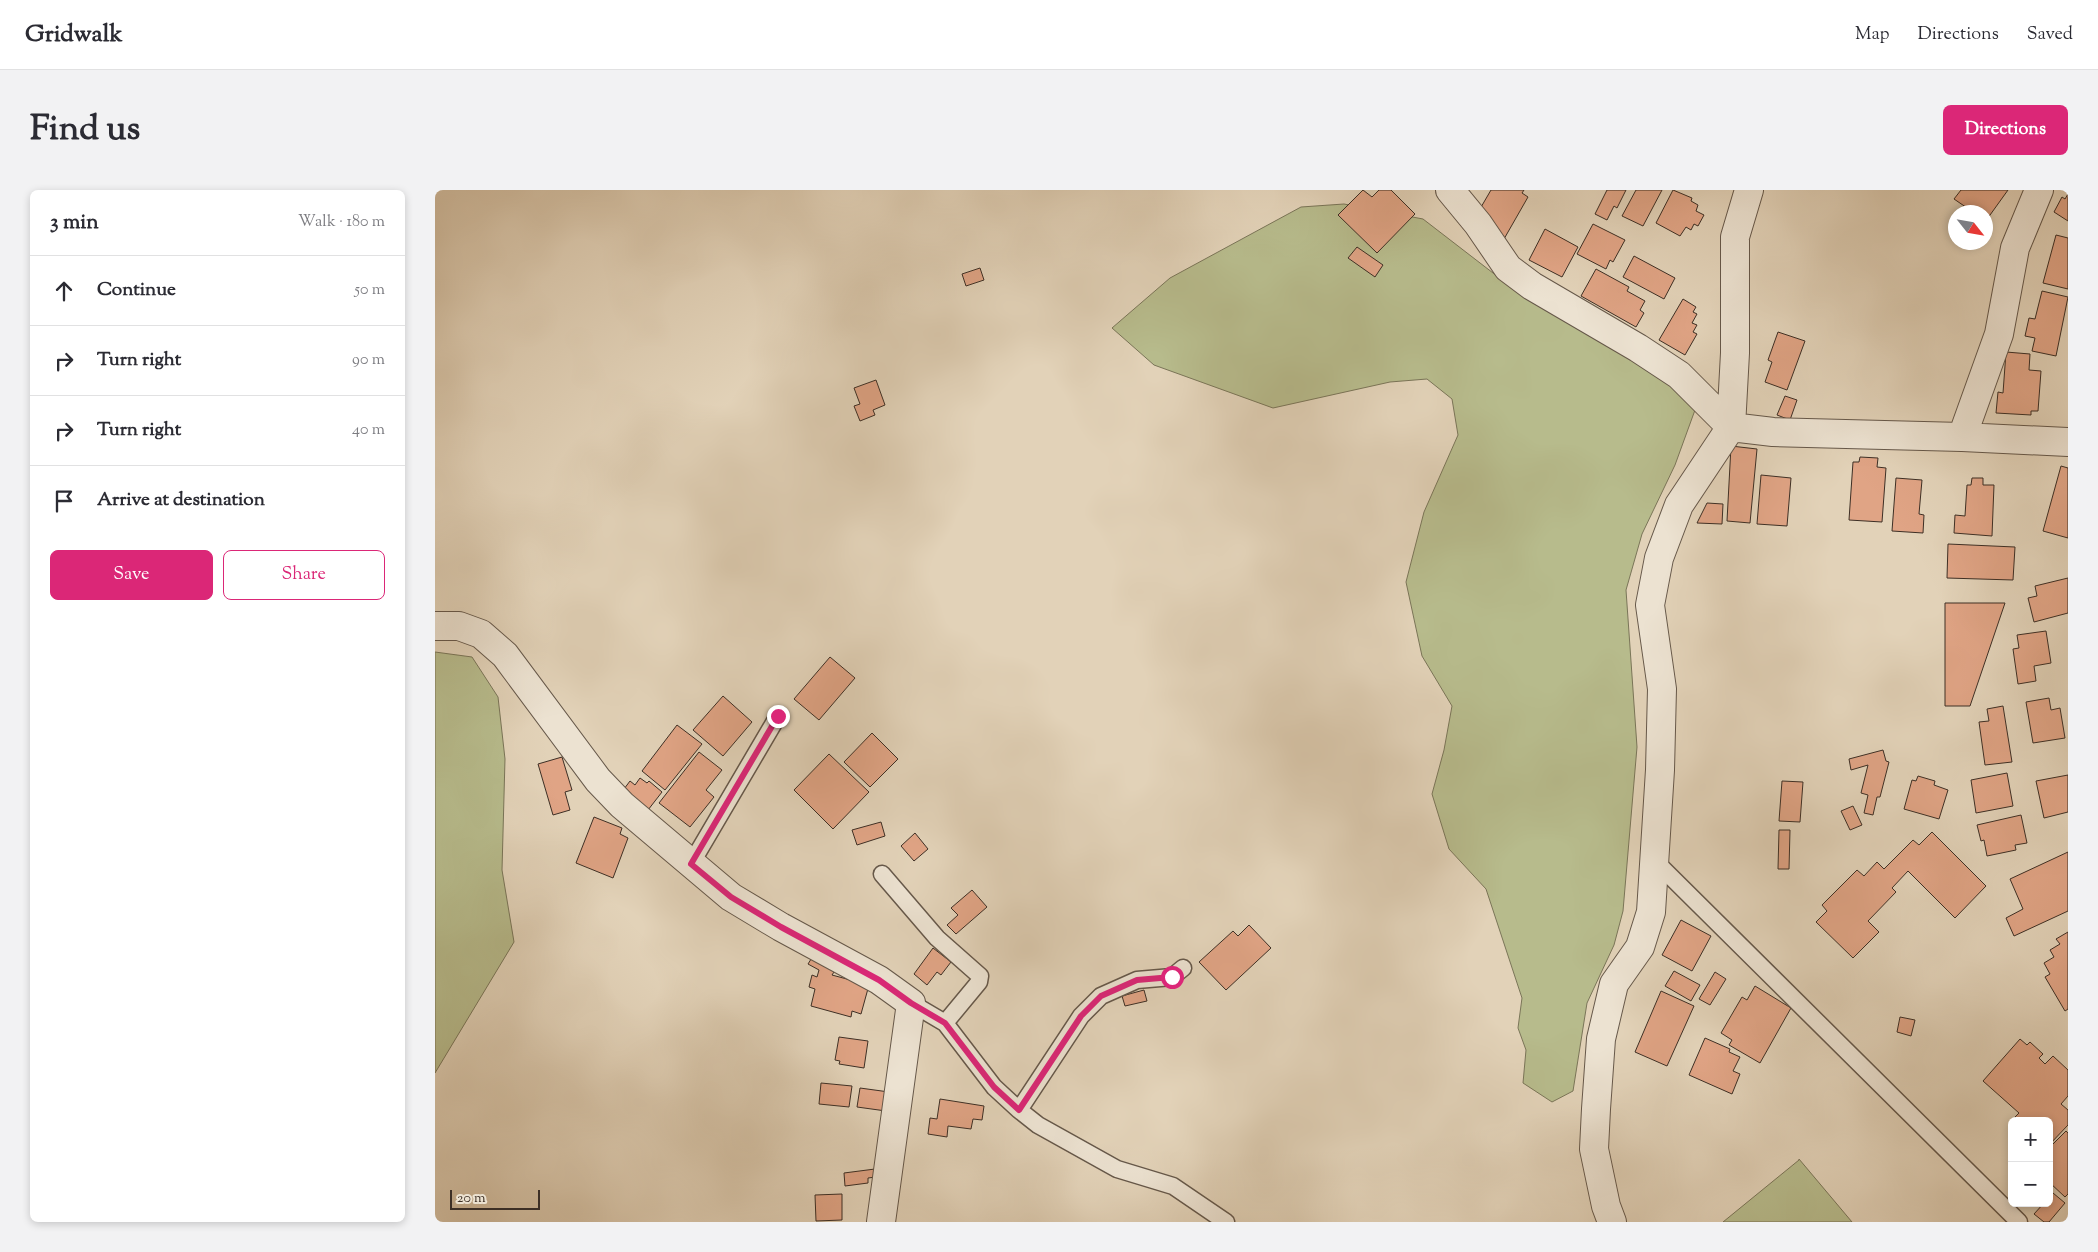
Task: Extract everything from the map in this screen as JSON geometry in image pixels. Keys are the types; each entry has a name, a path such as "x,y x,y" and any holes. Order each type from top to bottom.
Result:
{"street":[{"path":"1449,190 1478,224 1508,268 1532,286 1638,348 1679,375 1731,427 1773,432 2068,442"},
{"path":"1611,1222 1606,1206 1595,1148 1601,1039 1614,984 1640,947 1651,912 1661,770 1662,689 1650,605 1659,558 1679,505 1731,427 1735,353 1735,237 1749,190"},
{"path":"1962,437 1999,334 2015,248 2039,190"},
{"path":"435,626 459,626 481,634 505,655 598,780 622,805 731,897 781,927 879,980 911,1003 881,1222"}],"lane":[{"path":"691,864 778,716"},
{"path":"1654,860 2019,1222"},
{"path":"882,874 937,938 980,976 979,982 945,1023"},
{"path":"1019,1110 1081,1016 1101,996 1137,980 1172,977 1183,968"},
{"path":"911,1003 945,1023 994,1087 1038,1125 1117,1169 1173,1186 1226,1222"}],"green space":[{"path":"1344,204 1423,219 1506,283 1652,368 1695,410 1675,465 1642,534 1626,590 1637,747 1623,911 1614,945 1587,1003 1573,1091 1552,1102 1523,1083 1526,1050 1518,1028 1522,998 1486,889 1449,849 1432,794 1444,750 1452,706 1422,656 1406,582 1424,512 1458,435 1452,399 1427,379 1390,382 1273,408 1154,365 1112,328 1170,278 1301,207"},
{"path":"435,652 472,657 498,697 505,759 502,870 514,942 435,1073"},
{"path":"1799,1160 1852,1222 1723,1222"}],"building":[{"path":"1363,190 1372,197 1379,190 1391,190 1415,214 1377,253 1338,215"},
{"path":"1491,190 1524,190 1522,193 1528,197 1504,239 1490,231 1495,224 1477,214"},
{"path":"1607,190 1626,190 1617,208 1614,206 1607,220 1595,214"},
{"path":"1636,190 1662,190 1643,226 1622,216"},
{"path":"1673,190 1692,198 1691,201 1698,205 1696,211 1704,215 1698,226 1694,224 1691,230 1686,227 1680,236 1656,223"},
{"path":"1961,190 2008,190 1993,211 1993,205 1963,205 1954,199"},
{"path":"2068,194 2068,221 2054,212 2062,197 2065,199"},
{"path":"1593,224 1625,240 1613,262 1610,260 1606,269 1577,254"},
{"path":"1545,229 1578,247 1562,277 1529,260"},
{"path":"2056,235 2068,238 2068,289 2043,283"},
{"path":"1357,247 1383,265 1375,277 1348,258"},
{"path":"1634,256 1675,278 1664,299 1623,277"},
{"path":"980,268 984,280 966,286 962,274"},
{"path":"1596,269 1629,287 1627,291 1645,301 1640,310 1644,313 1636,327 1581,296"},
{"path":"2042,291 2068,297 2056,356 2032,351 2035,338 2025,336 2029,318 2035,319"},
{"path":"1683,299 1696,307 1693,312 1697,314 1692,323 1697,325 1693,332 1697,334 1685,355 1659,340"},
{"path":"1778,332 1805,341 1787,390 1765,382 1772,362 1768,360"},
{"path":"2006,352 2030,354 2029,370 2041,371 2038,411 2031,411 2031,415 1996,413 1998,392 2003,393"},
{"path":"876,380 885,405 873,410 875,415 860,421 854,406 860,404 854,388"},
{"path":"1785,396 1797,400 1790,420 1777,415"},
{"path":"1731,446 1757,449 1750,523 1727,521"},
{"path":"1860,457 1878,458 1877,467 1886,468 1882,522 1849,520 1853,462 1859,462"},
{"path":"2061,466 2068,468 2068,538 2043,531"},
{"path":"1761,475 1791,478 1787,526 1757,524"},
{"path":"1896,478 1922,480 1919,514 1924,515 1923,533 1892,531"},
{"path":"1972,478 1983,478 1983,485 1994,485 1992,536 1954,533 1955,515 1965,516 1967,485 1971,485"},
{"path":"1707,503 1723,504 1722,524 1697,523"},
{"path":"1948,544 2015,547 2013,580 1947,578"},
{"path":"2068,578 2068,613 2034,622 2028,598 2037,596 2035,586"},
{"path":"1945,603 2005,603 1970,706 1945,706"},
{"path":"2046,631 2051,663 2034,666 2036,681 2018,684 2013,649 2019,648 2017,635"},
{"path":"830,657 855,678 819,720 794,699"},
{"path":"723,696 752,722 723,756 693,730"},
{"path":"2049,698 2051,710 2060,708 2065,738 2033,743 2026,702"},
{"path":"2003,706 2012,762 1985,765 1979,722 1989,721 1987,709"},
{"path":"677,725 702,744 665,790 642,771"},
{"path":"872,733 898,759 870,787 844,762"},
{"path":"1883,750 1886,761 1889,762 1880,797 1877,797 1873,815 1864,813 1868,795 1861,793 1868,765 1851,770 1849,759"},
{"path":"699,752 722,770 706,790 714,797 690,827 659,803"},
{"path":"829,754 869,792 833,829 794,790"},
{"path":"562,757 572,790 565,792 570,810 553,815 538,764"},
{"path":"2007,773 2013,806 1976,813 1971,780"},
{"path":"2068,775 2068,812 2044,818 2036,781"},
{"path":"1918,776 1935,781 1934,785 1948,790 1939,819 1904,809 1912,780 1916,781"},
{"path":"640,778 647,783 649,781 662,792 648,810 624,789 630,781 635,785"},
{"path":"1782,781 1803,782 1800,822 1779,821"},
{"path":"1853,806 1862,825 1850,830 1841,811"},
{"path":"2021,815 2027,843 2015,845 2016,850 1987,856 1984,840 1981,841 1977,825"},
{"path":"594,817 622,828 620,834 628,838 613,878 576,863"},
{"path":"881,822 885,836 857,845 852,830"},
{"path":"1779,830 1790,830 1789,869 1778,869"},
{"path":"1932,832 1986,886 1955,918 1908,871 1892,888 1896,892 1868,921 1879,932 1853,958 1816,922 1827,911 1822,905 1857,870 1864,876 1877,862 1884,869 1913,840 1919,845"},
{"path":"915,833 928,849 914,861 901,846"},
{"path":"2068,852 2068,911 2014,936 2006,918 2023,909 2010,879"},
{"path":"972,890 987,907 956,934 947,925 958,915 951,908"},
{"path":"1681,920 1711,936 1692,971 1662,955"},
{"path":"1249,925 1271,948 1226,990 1199,962 1233,931 1238,936"},
{"path":"2068,932 2068,1009 2065,1011 2045,977 2050,974 2044,963 2054,957 2050,950 2060,944 2056,939"},
{"path":"933,948 951,962 941,975 937,972 927,985 914,974"},
{"path":"813,956 836,969 832,975 869,985 861,1014 852,1011 851,1017 811,1006 815,989 809,987 812,975 817,977 819,970 808,964"},
{"path":"1674,971 1700,985 1691,1001 1665,986"},
{"path":"1715,972 1726,979 1710,1005 1699,999"},
{"path":"1755,986 1791,1008 1760,1063 1729,1045 1732,1040 1721,1033 1742,997 1747,1000"},
{"path":"1144,990 1147,1001 1125,1006 1122,996"},
{"path":"1661,991 1694,1006 1667,1066 1635,1052"},
{"path":"1900,1017 1915,1020 1911,1036 1897,1032"},
{"path":"839,1037 868,1041 864,1068 839,1064 840,1061 835,1060"},
{"path":"1705,1038 1730,1049 1729,1052 1740,1057 1733,1071 1740,1074 1732,1094 1689,1075"},
{"path":"2020,1039 2027,1045 2030,1042 2043,1054 2039,1058 2045,1064 2053,1056 2068,1070 2068,1096 2061,1104 2068,1110 2068,1125 2053,1141 2053,1117 2015,1117 2019,1113 1983,1081"},
{"path":"821,1083 852,1086 849,1107 819,1104"},
{"path":"860,1088 889,1092 886,1111 857,1107"},
{"path":"940,1099 984,1106 982,1120 973,1119 971,1129 948,1126 947,1137 928,1134 930,1118 937,1119"},
{"path":"2066,1131 2068,1133 2068,1194 2065,1197 2053,1186 2053,1144"},
{"path":"875,1169 876,1177 868,1178 868,1183 845,1186 844,1173"},
{"path":"2053,1193 2065,1203 2049,1222 2044,1222 2034,1214 2040,1207 2053,1207"},
{"path":"842,1194 842,1220 816,1221 815,1195"}],"route":[{"path":"778,716 691,864 731,897 781,927 879,980 911,1003 945,1023 994,1087 1019,1110 1081,1016 1101,996 1137,980 1156,980 1172,977"}]}
